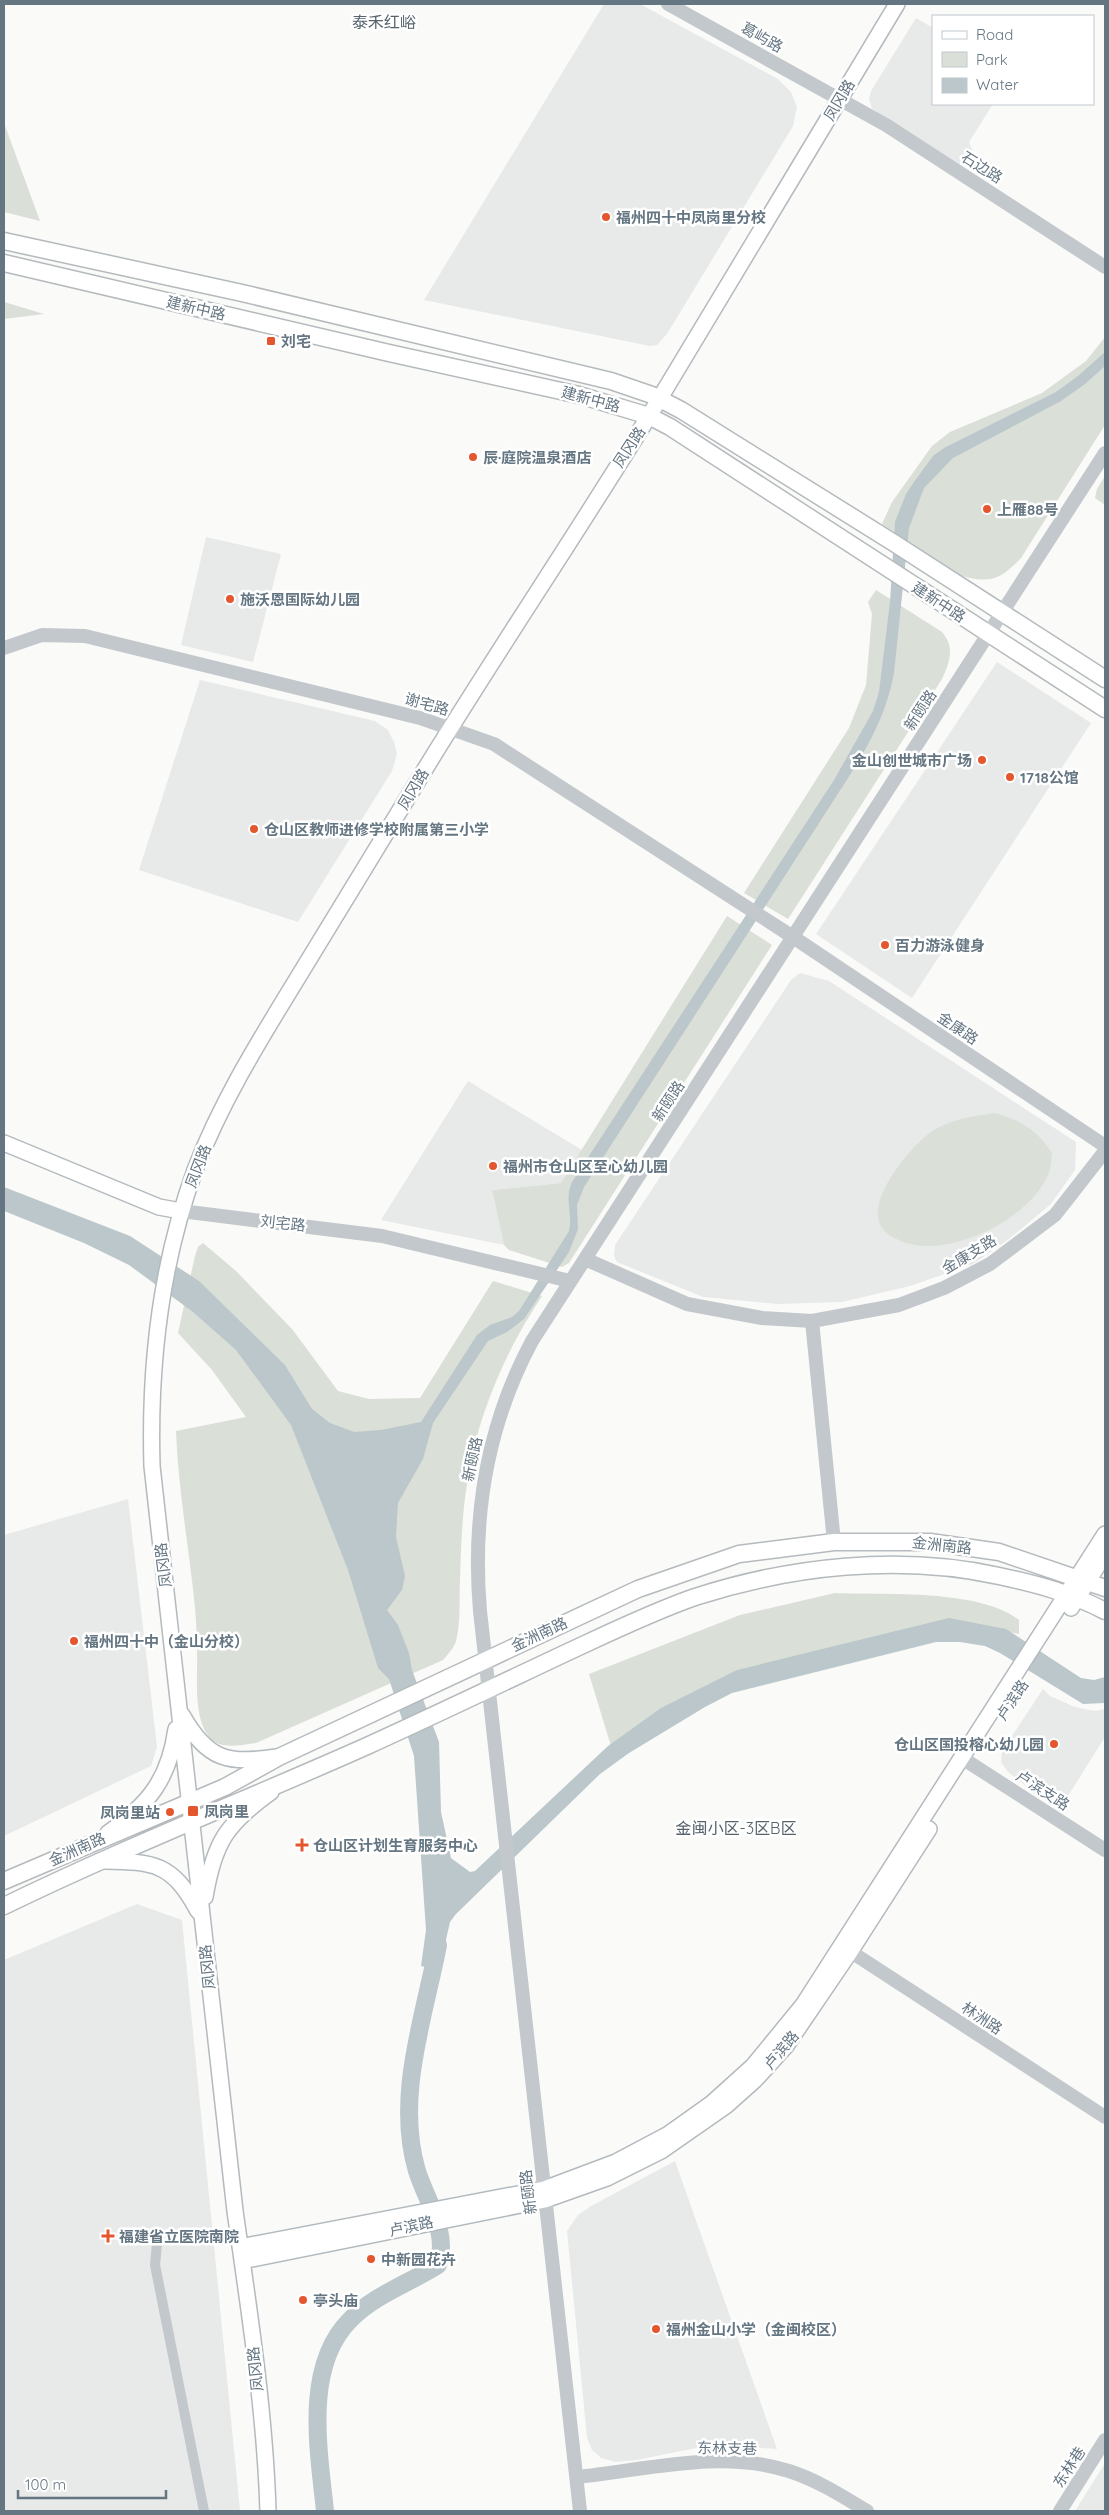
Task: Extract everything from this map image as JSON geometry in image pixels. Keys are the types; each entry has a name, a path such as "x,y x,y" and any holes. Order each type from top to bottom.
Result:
{"main road":[{"name":"凤冈路","path":"268,2511 266,2470 152,1466 151,1384 162,1293 181,1211 206,1144 240,1072 450,728 649,416 897,4"},
{"name":"建新中路","path":"4,240 242,293 611,380 660,398 894,543 1105,680"},
{"name":"建新中路","path":"4,264 389,354 560,390 614,404 649,416 670,427 1105,709"},
{"name":"刘宅路","path":"4,1143 159,1208 181,1211"},
{"path":"1083,1580 1105,1534"},
{"name":"金洲南路","path":"4,1881 225,1787 279,1757 638,1588 739,1554 834,1542 904,1541 956,1545 999,1552 1105,1588"},
{"path":"1083,1580 1105,1554"},
{"name":"金洲南路","path":"4,1906 99,1861 281,1785 618,1629 692,1598 743,1584 794,1574 881,1566 928,1566 984,1572 1073,1596 1105,1611"},
{"name":"卢滨路","path":"241,2254 590,2185 636,2165 678,2140 719,2111 755,2080 786,2046 846,1949 1083,1580"},
{"path":"179,1710 191,1730 216,1754 229,1760 245,1762 279,1757"},
{"path":"97,1840 127,1819 156,1790 170,1760 179,1710"},
{"path":"202,1918 210,1868 224,1834 247,1809 281,1785"},
{"path":"99,1861 146,1863 166,1870 186,1889 202,1918"}],"street":[{"name":"葛屿路","path":"668,4 840,98"},
{"name":"石边路","path":"840,98 996,195 1105,267"},
{"name":"新颐路","path":"580,2511 504,1837 477,1575 479,1514 489,1455 513,1379 532,1341 1105,453"},
{"name":"谢宅路","path":"4,648 42,635 85,636 291,685 450,728 494,744 793,937"},
{"name":"金康路","path":"793,937 1105,1146"},
{"name":"金康支路","path":"585,1259 687,1304 762,1318 812,1321 899,1305 944,1288 990,1264 1054,1215 1105,1151"},
{"name":"刘宅路","path":"181,1211 382,1236 570,1281"},
{"path":"812,1321 834,1542"},
{"name":"卢滨支路","path":"967,1760 1105,1850"},
{"name":"林洲路","path":"846,1949 1105,2117"},
{"path":"158,2233 155,2265 204,2511"},
{"name":"东林巷","path":"1060,2511 1105,2440"},
{"name":"东林支巷","path":"576,2477 700,2462 753,2463 787,2470 810,2479 867,2511"}],"shaded area":[{"name":"福州四十中凤岗里分校","path":"604,4 640,4 778,79 791,92 797,107 793,126 667,334 657,345 650,346 424,300"},
{"path":"916,18 932,27 932,105 992,105 969,142 973,152 962,166 872,109 869,99 871,91"},
{"name":"施沃恩国际幼儿园","path":"206,537 281,554 253,662 181,645"},
{"path":"997,662 1091,723 912,998 816,934"},
{"name":"仓山区教师进修学校附属第三小学","path":"200,680 375,721 388,730 394,742 397,754 392,771 298,922 139,870"},
{"path":"800,973 829,981 1076,1142 1075,1170 1051,1204 1009,1239 973,1264 910,1286 842,1302 777,1304 703,1297 617,1262 614,1256 615,1245 791,980"},
{"name":"福州市仓山区至心幼儿园","path":"468,1081 582,1150 561,1183 492,1190 504,1245 381,1220"},
{"name":"福州四十中（金山分校）","path":"128,1499 157,1747 151,1766 4,1836 4,1535"},
{"name":"仓山区国投榕心幼儿园","path":"1043,1689 1050,1696 1075,1707 1095,1711 1105,1709 1105,1737 1061,1807 1031,1790 1008,1772 1001,1762 1002,1751"},
{"name":"福建省立医院南院","path":"137,1904 182,1920 240,2511 4,2511 4,1960"},
{"name":"福州金山小学（金闽校区）","path":"675,2161 777,2449 733,2446 696,2448 637,2460 615,2462 601,2458 592,2450 587,2438 567,2231 578,2215 591,2206"},
{"path":"1105,2463 1105,2511 1075,2511"}],"green space":[{"path":"4,123 40,221 4,212"},
{"path":"4,302 44,314 4,319"},
{"path":"1105,337 1105,425 1021,558 1007,571 995,578 981,580 962,576 882,524 892,502 932,446 950,432 1042,393 1086,361"},
{"path":"1105,476 1105,505 1095,498 1097,489"},
{"path":"876,590 942,632 949,643 949,661 942,679 788,919 744,893 849,728 866,685 872,614 868,602"},
{"path":"727,916 772,945 569,1263 562,1267 509,1250 504,1245 492,1190 561,1183"},
{"path":"995,1113 1027,1127 1040,1138 1052,1153 1049,1173 1037,1193 1020,1210 999,1224 976,1236 952,1243 928,1246 906,1243 887,1233 879,1222 878,1209 882,1194 901,1162 924,1137 941,1126 963,1118"},
{"path":"203,1243 236,1271 292,1329 338,1391 369,1399 420,1398 493,1281 542,1296 505,1360 479,1430 466,1491 461,1554 459,1626 452,1649 443,1660 256,1743 236,1746 223,1745 211,1739 200,1716 197,1694 197,1638 192,1577 177,1452 176,1431 246,1417 212,1370 178,1333 195,1256 198,1247"},
{"path":"835,1593 905,1594 957,1598 981,1603 1002,1610 1019,1620 1019,1634 948,1620 808,1657 611,1746 589,1674 740,1615"}],"water":[{"path":"1105,352 1105,366 1085,384 1061,401 953,458 924,488 909,528 894,673 883,713 877,726 850,775 584,1187 577,1205 578,1229 569,1252 524,1319 507,1332 488,1341 433,1423 423,1459 398,1503 396,1537 405,1576 402,1590 387,1610 398,1625 409,1653 412,1670 439,1742 441,1812 451,1858 470,1872 475,1871 608,1746 661,1708 737,1670 949,1618 1006,1629 1081,1678 1094,1680 1105,1677 1105,1703 1083,1704 1000,1653 985,1646 960,1642 936,1642 732,1693 629,1753 600,1774 456,1914 450,1922 439,1970 421,1966 426,1930 414,1756 389,1679 378,1668 348,1570 291,1425 236,1350 193,1312 129,1265 84,1243 4,1211 4,1187 130,1236 199,1281 285,1365 312,1409 330,1423 354,1432 381,1430 421,1422 477,1335 490,1325 512,1317 519,1311 569,1231 569,1194 572,1182 834,780 873,711 879,692 890,602 895,522 906,494 933,456 944,448 1056,392 1078,376"}],"waterway":[{"path":"325,2511 318,2437 320,2386 325,2361 335,2339 350,2320 370,2303 438,2265 441,2253 439,2229 417,2171 411,2143 409,2115 410,2086 414,2058 438,1945"}],"place":[{"name":"福州四十中凤岗里分校","path":"606,217"},
{"name":"刘宅","path":"271,341"},
{"name":"辰·庭院温泉酒店","path":"473,457"},
{"name":"上雁88号","path":"987,509"},
{"name":"施沃恩国际幼儿园","path":"230,599"},
{"name":"金山创世城市广场","path":"982,760"},
{"name":"1718公馆","path":"1010,777"},
{"name":"仓山区教师进修学校附属第三小学","path":"254,829"},
{"name":"百力游泳健身","path":"885,945"},
{"name":"福州市仓山区至心幼儿园","path":"493,1166"},
{"name":"福州四十中（金山分校）","path":"74,1641"},
{"name":"仓山区国投榕心幼儿园","path":"1054,1744"},
{"name":"凤岗里","path":"193,1811"},
{"name":"凤岗里站","path":"170,1812"},
{"name":"仓山区计划生育服务中心","path":"302,1845"},
{"name":"福建省立医院南院","path":"108,2236"},
{"name":"中新园花卉","path":"371,2259"},
{"name":"亭头庙","path":"303,2300"},
{"name":"福州金山小学（金闽校区）","path":"656,2329"}],"district":[{"name":"泰禾红峪","path":"384,22"},
{"name":"金闽小区-3区B区","path":"736,1828"}]}
